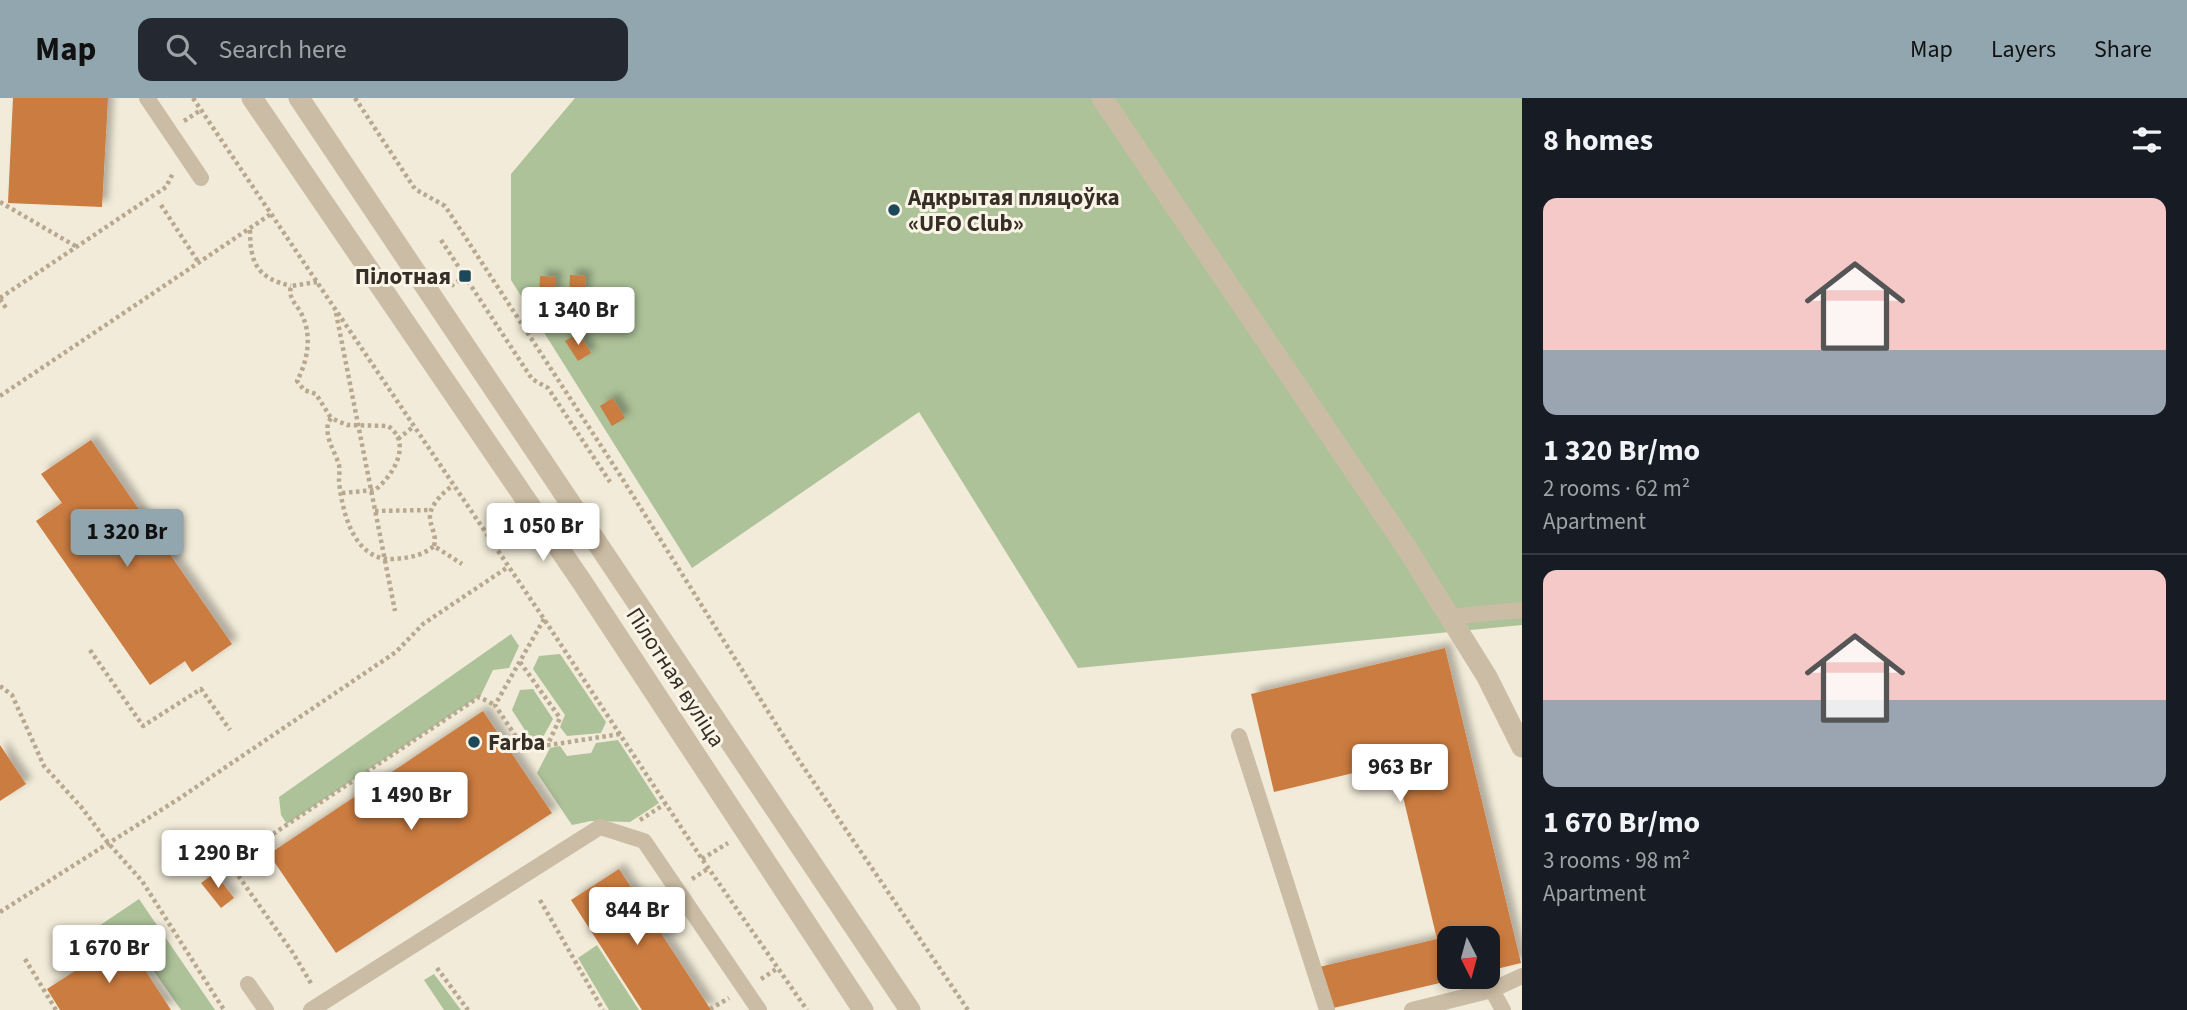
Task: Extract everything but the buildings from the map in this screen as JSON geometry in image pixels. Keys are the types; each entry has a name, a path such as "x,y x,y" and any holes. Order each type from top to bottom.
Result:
{"street":[{"name":"Пілотная вуліца","path":"252,98 582,582 863,1010"},
{"name":"Пілотная вуліца","path":"299,98 910,1010"},
{"path":"1102,98 1408,550 1487,677 1522,747"},
{"path":"582,582 610,563"}],"lane":[{"path":"147,98 201,178"},
{"path":"1448,617 1522,610"},
{"path":"1239,736 1326,1010"},
{"path":"317,1006 600,827 644,841 760,1010"},
{"path":"1412,1010 1492,990 1522,976"},
{"path":"247,984 266,1010"},
{"path":"1492,990 1503,1010"}],"path":[{"path":"193,98 702,859 807,1010"},
{"path":"355,98 415,189 445,206 620,475 796,756 968,1010"},
{"path":"6,308 0,299 166,187 172,179 174,168"},
{"path":"0,202 77,247"},
{"path":"161,205 199,263"},
{"path":"0,396 271,214"},
{"path":"250,229 252,257 260,273 276,282 291,286 317,282"},
{"path":"441,240 533,379 548,388 610,482"},
{"path":"291,286 289,293 303,317 309,349 298,381 304,390 316,394 331,418 347,425 381,424 396,433 400,458 383,484 372,491 342,493"},
{"path":"336,310 395,611"},
{"path":"331,418 327,429 332,453 338,463 352,534 365,550 385,559 416,556 434,546 436,539 431,510 441,495 453,485"},
{"path":"397,439 414,426"},
{"path":"375,511 431,510"},
{"path":"434,546 462,564"},
{"path":"0,912 109,844 396,652 423,624 508,567"},
{"path":"495,705 544,619"},
{"path":"90,650 143,726 201,689 230,730"},
{"path":"520,662 560,718 547,745"},
{"path":"0,686 12,695 44,766 142,881 224,1010"},
{"path":"273,834 479,697 495,705 524,748 620,734"},
{"path":"702,859 745,831"},
{"path":"210,836 293,953 317,1006"},
{"path":"540,900 603,1010"},
{"path":"65,932 87,964"},
{"path":"25,958 56,1010"},
{"path":"437,968 468,1010"}],"green space":[{"path":"575,98 1522,98 1522,625 1078,668 919,412 692,568 511,280 511,174"},
{"path":"511,634 519,646 509,668 493,670 481,695 287,824 281,815 279,797"},
{"path":"560,654 606,722 601,733 567,736 560,727 565,715 533,669 539,656"},
{"path":"533,689 553,719 543,737 530,738 512,710 520,690"},
{"path":"618,740 659,803 630,822 591,821 572,825 537,773 550,748 560,746 567,756 591,753 596,743"},
{"path":"139,899 215,1010 181,1010 128,934 91,959 78,940"},
{"path":"597,945 639,1010 609,1010 578,958"},
{"path":"434,974 461,1010 444,1010 424,980"}],"place":[{"name":"Адкрытая пляцоўка «UFO Club»","path":"894,210"},
{"name":"Пілотная","path":"465,276"},
{"name":"Farba","path":"474,742"}]}
